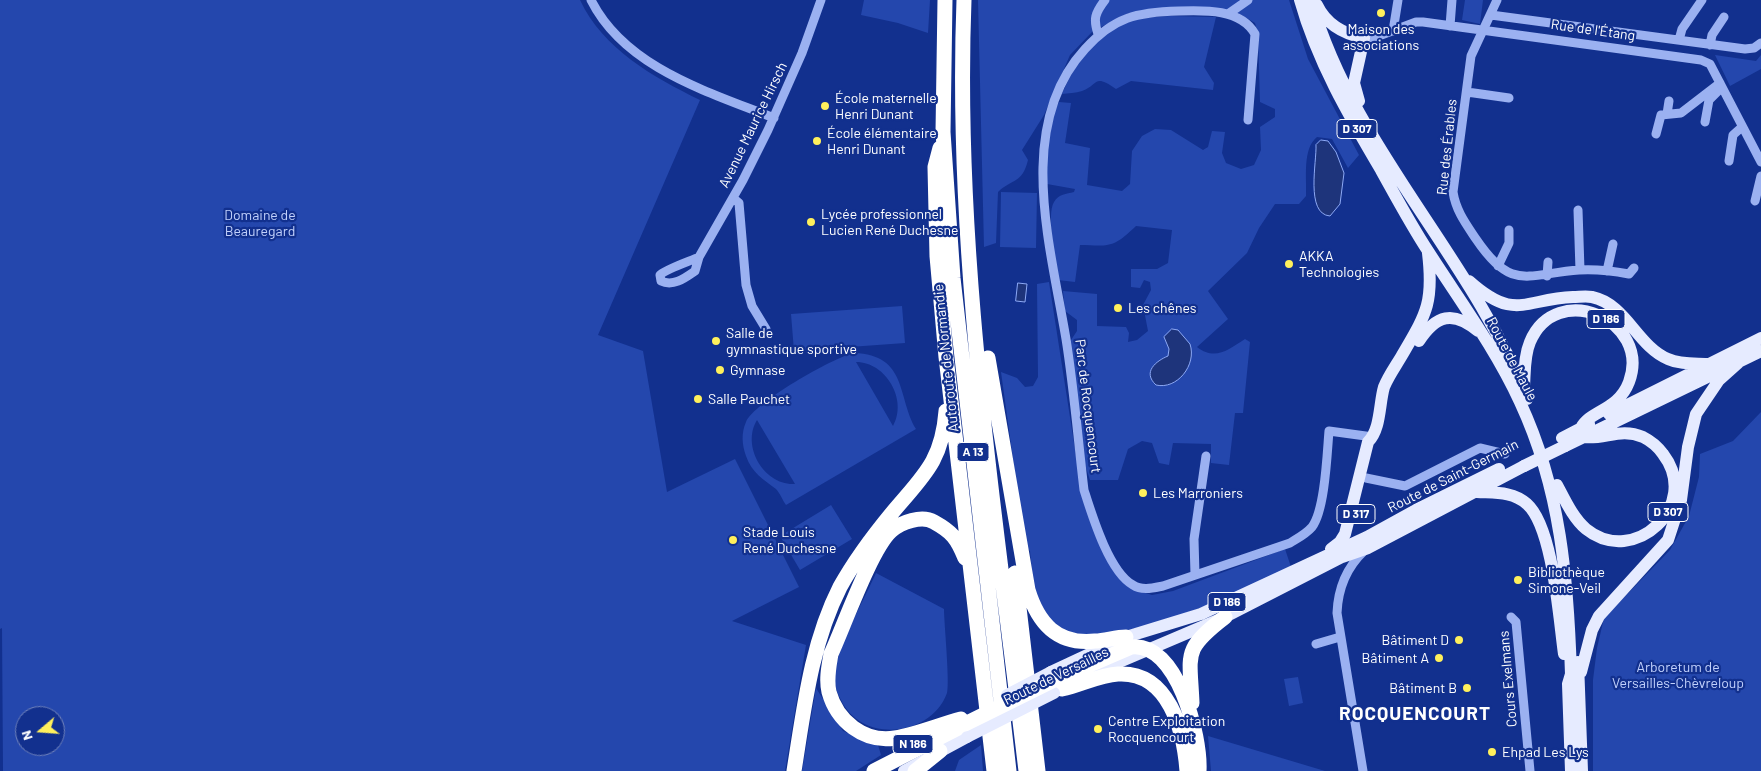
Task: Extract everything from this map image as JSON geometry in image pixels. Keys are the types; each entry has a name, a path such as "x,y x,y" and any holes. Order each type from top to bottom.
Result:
{"highway":[{"name":"Autoroute de Normandie","path":"945,0 943,132 953,278 1009,771"},
{"name":"A 13","path":"964,0 963,117 966,202 974,309 1026,771"},
{"path":"943,132 935,168 936,256 994,771"},
{"path":"974,309 984,332 1028,590 1034,611 1045,626 1061,636 1078,641 1126,637"},
{"path":"794,771 811,672 822,632 840,588 866,546 927,472 939,448 946,411 944,365 946,358"},
{"path":"1002,440 1003,470 1038,771"},
{"path":"964,724 893,738 873,737 851,727 838,713 829,691 828,672 831,654 878,548 892,530 910,521 930,520 951,531 960,544 973,590"},
{"path":"1192,720 1188,662 1192,649 1208,631 1225,617"},
{"name":"N 186","path":"874,771 964,724 1055,684 1131,647 1140,646 1150,649"},
{"path":"1150,649 1162,659 1178,684 1198,741 1199,771"},
{"path":"1055,684 1119,674 1136,676 1154,685 1169,702 1178,724 1187,771"},
{"path":"915,771 940,751"}],"main road":[{"name":"Route de Maule","path":"1300,0 1326,70 1347,112 1428,250 1485,337 1521,404 1556,508 1568,593 1571,674 1568,684 1571,771"},
{"name":"Route de Maule","path":"1311,0 1335,66 1373,136 1409,196 1495,329 1524,392 1557,485 1573,566 1582,771"},
{"path":"1316,0 1321,13 1333,26 1364,38 1354,88 1374,129 1373,136"},
{"name":"D 317","path":"1416,510 1406,511 1368,531 1359,529 1355,518 1375,445 1373,437 1384,388 1422,323 1428,302 1431,277 1428,250"},
{"name":"D 186","path":"1460,273 1493,299 1512,306 1528,306 1564,297 1591,296 1610,304 1660,355 1679,362 1710,364"},
{"name":"D 186","path":"1524,392 1525,362 1529,344 1534,333 1542,325 1564,312 1578,310 1590,311 1604,317 1622,333 1628,344 1632,359 1632,371 1629,382 1617,401 1585,421 1582,433"},
{"name":"D 307","path":"1379,414 1404,365 1424,334 1434,323 1450,318 1458,318 1485,337"},
{"name":"Route de Saint-Germain","path":"1126,637 1201,614 1325,557 1416,510 1582,433 1761,338"},
{"name":"Route de Saint-Germain","path":"1582,433 1761,351"},
{"name":"D 186","path":"1579,676 1592,630 1599,616 1668,540 1681,500 1688,447 1696,414 1713,388 1738,363"},
{"name":"D 307","path":"1557,485 1578,520 1587,530 1606,539 1629,540 1651,532 1666,515 1672,504 1674,480 1668,460 1653,443 1645,438 1624,432 1591,438 1582,433"},
{"name":"D 186","path":"1325,557 1326,553 1340,542 1345,534 1368,442 1373,437"},
{"name":"Route de Saint-Germain","path":"1225,617 1342,557 1368,548 1473,492 1523,462"},
{"name":"D 307","path":"1473,492 1496,492 1517,497 1536,514 1543,528 1568,684"},
{"name":"N 186","path":"1150,649 1225,617"},
{"name":"Route de Versailles","path":"1055,684 1126,637"},
{"name":"N 186","path":"904,771 940,751 964,724"},
{"name":"N 186","path":"866,771 890,756 964,724"}],"street":[{"path":"591,0 595,9 626,44 660,70 774,118"},
{"name":"Avenue Maurice Hirsch","path":"699,257 733,198 774,118 802,53 821,0"},
{"path":"1098,34 1094,19 1096,12 1105,0"},
{"path":"1228,14 1248,0"},
{"path":"1393,31 1398,0"},
{"path":"1450,26 1452,0"},
{"name":"Rue des Érables","path":"1497,0 1485,29 1475,43 1472,56 1452,192 1455,208 1490,260 1508,274 1525,278 1580,270 1629,274 1634,268"},
{"path":"1679,40 1682,29 1702,0"},
{"name":"Parc de Rocquencourt","path":"1248,120 1255,34 1250,25 1228,14 1189,11 1148,13 1129,17 1111,25 1098,34 1074,61 1063,80 1050,116 1043,153 1044,193 1051,258 1066,341 1084,490 1097,526 1118,571 1132,586 1152,589 1196,575 1290,543 1304,534 1313,525 1322,499 1329,432 1373,437"},
{"path":"1491,15 1745,49 1754,48 1761,43"},
{"path":"1710,45 1712,35 1724,17"},
{"name":"Rue de l'Étang","path":"1364,38 1393,31 1416,22 1606,45 1701,60 1710,64 1761,162"},
{"path":"1605,56 1606,45"},
{"path":"1656,134 1661,115 1681,113 1721,85"},
{"path":"1705,122 1709,100 1721,85"},
{"path":"1467,92 1508,98"},
{"path":"1667,114 1670,101"},
{"path":"1729,161 1733,135 1742,127"},
{"path":"1756,201 1761,176"},
{"path":"733,198 739,203 748,295 766,329"},
{"path":"1578,210 1580,270"},
{"path":"1498,266 1509,243 1509,230"},
{"path":"1607,271 1613,244"},
{"path":"1547,276 1548,262"},
{"path":"1366,478 1405,486 1480,448 1506,454"},
{"path":"1196,575 1194,539 1206,456"},
{"path":"1363,771 1337,613 1340,588 1354,560 1368,548"},
{"name":"Cours Exelmans","path":"1511,617 1516,622 1530,771"},
{"path":"1316,644 1340,637"}],"green space":[{"name":"Domaine de Beauregard","path":"0,0 580,0 602,33 631,60 665,82 700,100 598,335 643,351 667,492 735,459 799,587 732,621 806,645 785,771 3,771 2,628 0,629"},
{"path":"864,0 930,0 928,33 898,23 861,15"},
{"path":"978,0 1289,0 1308,59 1359,155 1348,168 1332,139 1317,137 1312,142 1307,156 1306,196 1299,204 1275,204 1259,228 1247,253 1208,291 1228,319 1197,347 1216,354 1227,350 1245,339 1250,342 1243,413 1235,413 1229,465 1211,463 1211,444 1173,443 1169,465 1159,463 1152,443 1142,441 1128,449 1118,480 1090,480 1085,465 1069,343 1077,331 1077,320 1065,311 1063,291 1097,294 1097,326 1126,327 1129,333 1128,342 1137,340 1148,331 1143,305 1151,290 1150,282 1144,280 1140,288 1131,287 1131,269 1157,269 1168,263 1172,230 1136,226 1122,238 1111,244 1099,246 1080,245 1075,282 1058,280 1051,228 1052,208 1058,197 1074,192 1075,189 1047,184 1047,152 1049,132 1059,102 1071,103 1065,143 1090,148 1087,185 1122,191 1130,184 1132,151 1142,136 1155,129 1171,130 1203,150 1208,147 1212,131 1225,132 1222,153 1226,163 1241,169 1254,165 1261,150 1260,127 1275,117 1275,109 1260,102 1258,34 1255,23 1238,13 1207,7 1129,13 1093,31 1070,55 1044,115 1022,150 1028,160 1026,168 1020,177 998,192 996,243 984,247"},
{"path":"1465,0 1483,0 1480,24 1462,20"},
{"path":"1149,17 1216,17 1204,67 1214,83 1213,90 1131,81 1116,89 1100,81 1082,91 1062,94 1080,61 1096,40 1106,32 1128,21"},
{"path":"1715,55 1756,61 1761,55 1761,69 1730,86"},
{"path":"1001,192 1037,193 1036,248 1000,247"},
{"path":"1049,282 1079,475 1092,524 1136,590 1152,595 1173,591 1285,549 1292,570 1223,600 1151,625 1095,637 1061,631 1042,613 1034,593 1030,551 1025,546 1001,372 1017,378 1025,387 1033,386 1038,377 1037,284"},
{"path":"902,306 905,343 794,351 791,314"},
{"path":"854,353 884,361 892,369 898,380 916,429 786,505 776,489 758,475 748,462 743,443 743,430 746,422 752,413 778,393 829,363","holes":["856,362 877,368 891,384 896,394 898,405 897,416 893,426","757,420 795,484 783,483 773,478 758,462 752,441 753,430"]},
{"name":"Arboretum de Versailles-Chèvreloup","path":"1761,412 1761,771 1593,771 1593,680 1597,648 1604,618 1670,550 1689,516 1699,477 1700,454 1733,441"},
{"path":"831,505 852,539 800,570 780,536"},
{"path":"876,573 944,609 948,678 947,693 939,708 927,719 912,726 896,730 880,729 864,724 851,714 839,697 835,683 834,675 841,648"},
{"path":"1298,677 1303,703 1289,706 1284,679"},
{"path":"816,688 843,731 878,745 881,755 856,771 802,771"},
{"path":"1208,736 1325,771 1211,771"},
{"path":"981,745 983,771 955,771 959,760"}],"shaded area":[{"path":"1321,140 1328,141 1336,152 1344,173 1340,204 1330,216 1322,213 1317,206 1315,197 1316,145"},
{"path":"1018,283 1027,284 1025,302 1016,301"},
{"path":"1172,329 1178,330 1190,344 1191,360 1188,368 1178,380 1164,386 1156,385 1150,376 1150,371 1155,364 1168,356 1169,349 1164,337"}],"place":[{"name":"Maison des associations","path":"1381,13"},
{"name":"École maternelle Henri Dunant","path":"825,106"},
{"name":"École élémentaire Henri Dunant","path":"817,141"},
{"name":"Lycée professionnel Lucien René Duchesne","path":"811,222"},
{"name":"AKKA Technologies","path":"1289,264"},
{"name":"Les chênes","path":"1118,308"},
{"name":"Salle de gymnastique sportive","path":"716,341"},
{"name":"Gymnase","path":"720,370"},
{"name":"Salle Pauchet","path":"698,399"},
{"name":"Les Marroniers","path":"1143,493"},
{"name":"Stade Louis René Duchesne","path":"733,540"},
{"name":"Bibliothèque Simone-Veil","path":"1518,580"},
{"name":"Bâtiment D","path":"1459,640"},
{"name":"Bâtiment A","path":"1439,658"},
{"name":"Bâtiment B","path":"1467,688"},
{"name":"Centre Exploitation Rocquencourt","path":"1098,729"},
{"name":"Ehpad Les Lys","path":"1492,752"}],"district":[{"name":"ROCQUENCOURT","path":"1415,714"}]}
